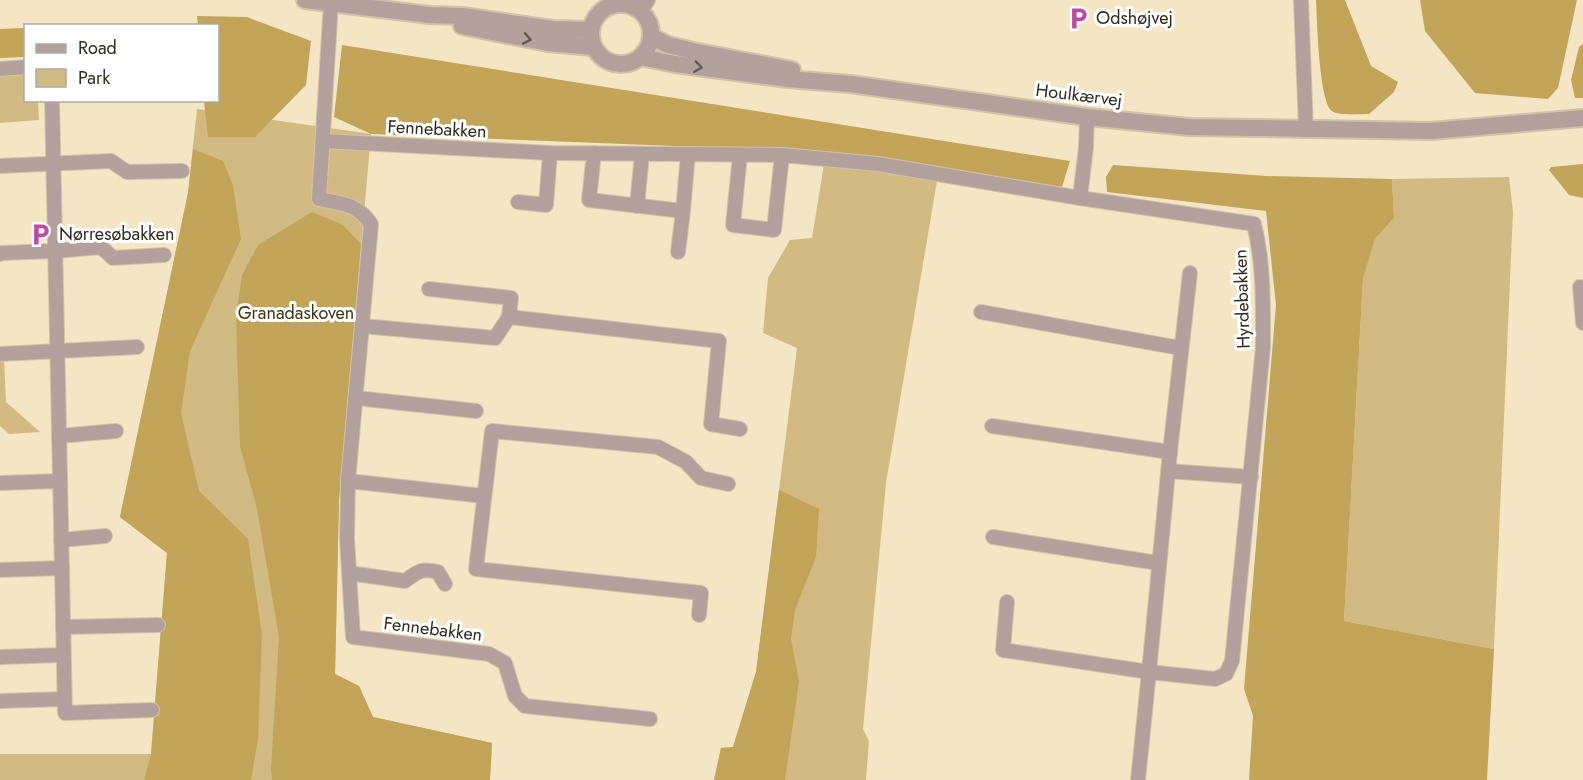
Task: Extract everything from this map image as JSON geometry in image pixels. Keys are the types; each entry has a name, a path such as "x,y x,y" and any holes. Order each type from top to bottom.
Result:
{"street":[{"path":"305,0 430,15 462,15 552,28 592,39"},
{"path":"1301,0 1306,130"},
{"name":"Fennebakken","path":"331,2 319,199 349,205 364,213 371,224 348,481 347,539 352,637 489,654 505,663 516,696 525,706 650,719"},
{"path":"614,4 645,6 651,36 646,51 641,57 629,63 614,64 601,57 592,39 595,18 600,12 614,4"},
{"name":"Houlkærvej","path":"651,36 668,45 772,65 850,84"},
{"name":"Houlkærvej","path":"641,57 777,78 850,84 1087,117 1190,127 1431,130 1583,118"},
{"path":"0,69 24,67"},
{"path":"52,102 65,713 152,711"},
{"path":"1080,198 1087,117"},
{"name":"Fennebakken","path":"322,141 550,153 782,155 878,164"},
{"path":"519,202 546,205 550,153"},
{"path":"594,153 588,200 682,212"},
{"path":"637,206 642,154"},
{"path":"678,252 688,154"},
{"path":"740,155 733,225 774,230 782,155"},
{"path":"0,166 111,161 127,172 182,171"},
{"name":"Hyrdebakken","path":"878,164 1254,224 1259,243 1263,347 1232,662 1226,674 1215,679 1149,672 1003,650 1007,602"},
{"path":"0,254 102,247 113,258 164,255"},
{"path":"1138,780 1180,348 1190,273"},
{"path":"1581,287 1583,323"},
{"path":"362,327 495,338 509,317 511,298 429,289"},
{"path":"981,312 1180,348"},
{"path":"509,317 719,341 711,424 740,429"},
{"path":"0,354 137,347"},
{"path":"356,398 476,411"},
{"path":"992,426 1170,452"},
{"path":"59,435 116,431"},
{"path":"699,615 701,593 476,569 492,431 658,447 686,462 701,478 728,484"},
{"path":"1168,471 1251,477"},
{"path":"0,483 60,481"},
{"path":"348,481 484,496"},
{"path":"61,540 105,537"},
{"path":"993,537 1158,563"},
{"path":"0,570 62,568"},
{"path":"349,573 405,581 417,572 426,569 438,572 445,584"},
{"path":"63,627 158,625"},
{"path":"0,657 63,656"},
{"path":"0,701 64,699"}],"green space":[{"path":"1316,0 1345,0 1371,66 1398,82 1394,92 1369,114 1339,114 1332,111 1328,104 1321,77"},
{"path":"1420,0 1577,0 1558,88 1548,99 1475,93 1425,31"},
{"path":"197,16 247,17 311,41 306,85 255,137 208,137 204,102 219,102 219,24 198,24"},
{"path":"24,28 24,57 0,58 0,29"},
{"path":"1583,44 1583,98 1575,98 1571,80 1579,47"},
{"path":"342,45 1070,161 1062,187 826,152 371,134 334,117"},
{"path":"0,73 24,74 24,102 38,102 39,120 0,123"},
{"path":"197,109 371,134 339,500 335,674 359,686 373,717 492,743 490,780 0,780 0,754 151,754 167,553 120,517 188,193"},
{"name":"Granadaskoven","path":"193,149 223,161 233,185 241,239 190,351 181,413 199,491 248,539 262,635 258,739 251,780 144,780 151,754 167,553 120,517 188,193"},
{"path":"826,152 939,169 886,483 863,729 869,741 866,780 714,780 721,748 733,747 756,672 797,348 763,333 768,278 790,240 812,238"},
{"path":"1583,164 1583,198 1569,195 1549,170 1551,167"},
{"path":"1113,165 1266,176 1392,179 1394,218 1375,239 1363,279 1344,621 1494,649 1487,780 1249,780 1253,716 1244,689 1276,305 1266,211 1107,192 1106,177"},
{"path":"1509,177 1513,212 1494,649 1344,621 1363,279 1375,239 1394,218 1392,179"},
{"name":"Granadaskoven","path":"312,212 343,225 361,244 339,500 335,674 359,686 373,717 492,743 490,780 272,780 279,637 257,509 240,446 236,317 242,275 258,245"},
{"path":"0,358 4,360 6,402 40,432 9,434 0,426"},
{"path":"779,490 819,509 816,557 795,610 791,639 799,681 785,780 714,780 721,748 733,747 756,672"}],"place":[{"name":"Odshøjvej","path":"1078,18"},
{"name":"Nørresøbakken","path":"41,234"}]}
